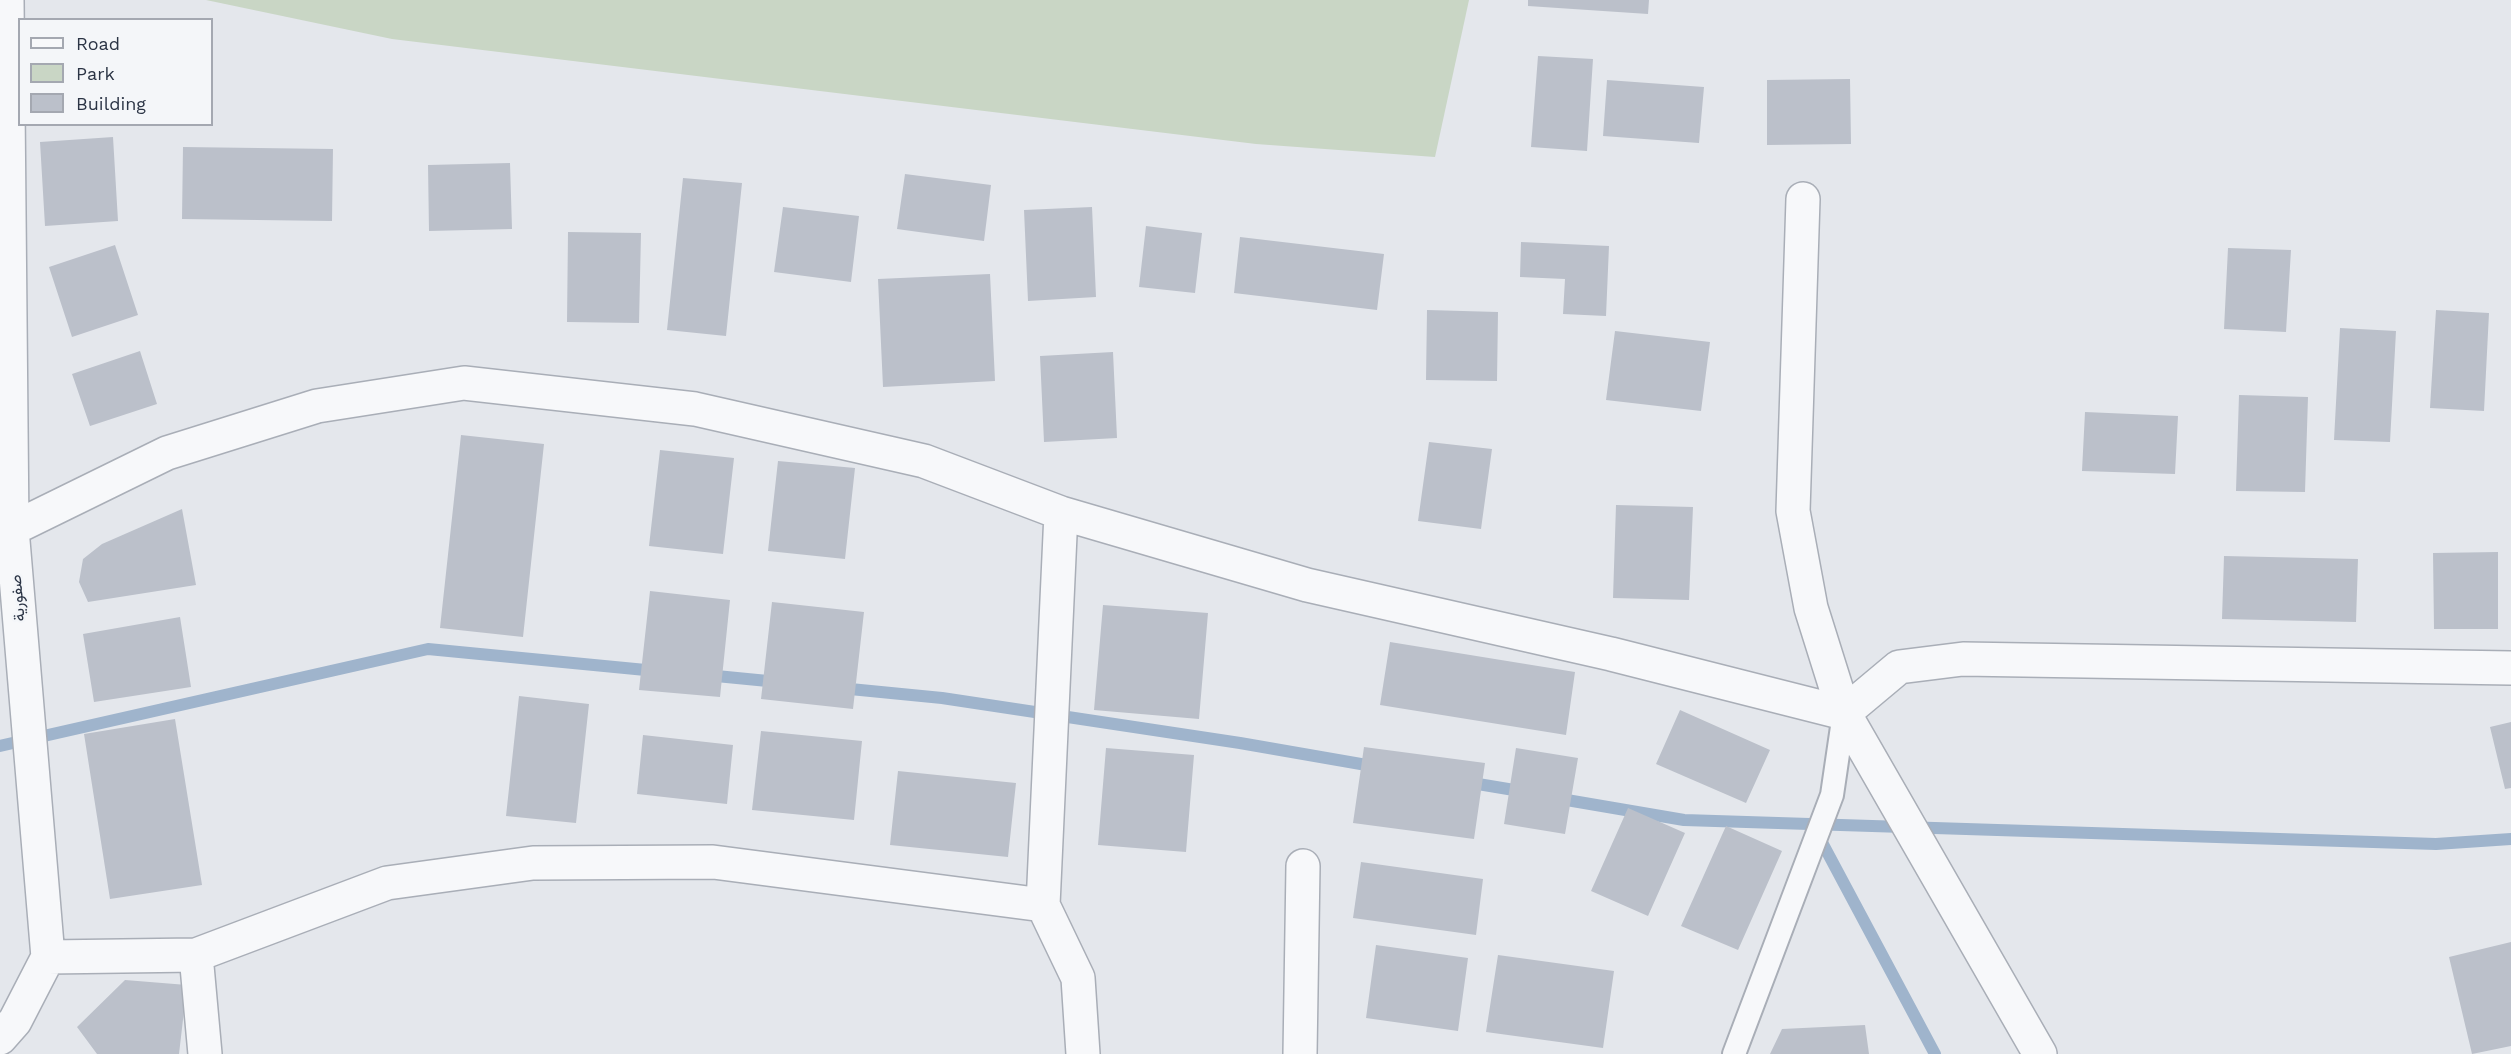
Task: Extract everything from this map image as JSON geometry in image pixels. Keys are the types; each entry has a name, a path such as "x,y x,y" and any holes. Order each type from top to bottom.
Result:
{"street":[{"name":"صفورية","path":"8,0 6,530 48,957"},
{"path":"1803,199 1793,511 1811,608 1844,712 2040,1054"},
{"path":"6,530 178,450 317,406 464,383 695,410 924,460 1061,513 1307,585 1611,654 1844,712"},
{"path":"1061,513 1043,905 1078,978 1083,1054"},
{"path":"1844,712 1899,667 1963,659 2511,668"},
{"path":"0,1038 15,1021 48,957 196,955 387,883 533,863 712,862 1043,905"},
{"path":"1300,1054 1303,866"},
{"path":"196,955 205,1054"}],"lane":[{"path":"1734,1054 1832,795 1844,712"}],"green space":[{"path":"206,0 1469,0 1435,157 1256,144 392,39"}],"building":[{"path":"1528,0 1649,0 1648,14 1528,6"},
{"path":"1538,56 1593,59 1587,151 1531,147"},
{"path":"1850,79 1851,144 1767,145 1767,80"},
{"path":"1607,80 1704,87 1699,143 1603,136"},
{"path":"113,137 118,221 45,226 40,142"},
{"path":"183,147 333,149 332,221 182,219"},
{"path":"510,163 512,229 429,231 428,165"},
{"path":"905,174 991,185 984,241 897,229"},
{"path":"683,178 742,183 726,336 667,330"},
{"path":"783,207 859,216 851,282 774,272"},
{"path":"1092,207 1096,297 1028,301 1024,210"},
{"path":"1146,226 1202,233 1195,293 1139,287"},
{"path":"568,232 641,233 639,323 567,322"},
{"path":"1240,237 1384,254 1377,310 1234,293"},
{"path":"1521,242 1609,246 1606,316 1563,314 1565,279 1520,277"},
{"path":"115,245 138,315 72,337 49,267"},
{"path":"2228,248 2291,250 2286,332 2224,329"},
{"path":"990,274 995,381 883,387 878,279"},
{"path":"1427,310 1498,312 1497,381 1426,380"},
{"path":"2436,310 2489,313 2484,411 2430,408"},
{"path":"2340,328 2396,331 2390,442 2334,440"},
{"path":"1615,331 1710,342 1701,411 1606,400"},
{"path":"140,351 157,404 90,426 72,374"},
{"path":"1113,352 1117,438 1044,442 1040,356"},
{"path":"2239,395 2308,397 2305,492 2236,491"},
{"path":"2085,412 2178,416 2175,474 2082,471"},
{"path":"461,435 544,444 523,637 440,628"},
{"path":"1429,442 1492,449 1481,529 1418,521"},
{"path":"660,450 734,458 723,554 649,546"},
{"path":"778,461 855,468 845,559 768,551"},
{"path":"1616,505 1693,507 1689,600 1613,598"},
{"path":"182,509 196,585 88,602 79,582 83,559 102,544"},
{"path":"2498,552 2498,629 2434,629 2433,553"},
{"path":"2224,556 2358,559 2356,622 2222,619"},
{"path":"650,591 730,600 720,697 639,690"},
{"path":"772,602 864,612 853,709 761,699"},
{"path":"1103,605 1208,613 1199,719 1094,710"},
{"path":"180,617 191,687 94,702 83,634"},
{"path":"1390,642 1575,672 1566,735 1380,705"},
{"path":"519,696 589,704 576,823 506,816"},
{"path":"1680,710 1770,750 1746,803 1656,764"},
{"path":"175,719 202,885 110,899 84,734"},
{"path":"2511,722 2511,788 2505,789 2490,727"},
{"path":"761,731 862,741 854,820 752,810"},
{"path":"643,735 733,745 727,804 637,794"},
{"path":"1364,747 1485,763 1474,839 1353,823"},
{"path":"1106,748 1194,755 1186,852 1098,845"},
{"path":"1516,748 1578,758 1565,834 1504,824"},
{"path":"898,771 1016,783 1008,857 890,845"},
{"path":"1628,808 1685,833 1648,916 1591,891"},
{"path":"1726,826 1782,851 1738,950 1681,926"},
{"path":"1361,862 1483,879 1476,935 1353,918"},
{"path":"2511,942 2511,1046 2472,1054 2449,957"},
{"path":"1376,945 1468,958 1458,1031 1366,1018"},
{"path":"1498,955 1614,971 1603,1048 1486,1032"},
{"path":"125,980 187,985 179,1054 97,1054 77,1027"},
{"path":"1865,1025 1869,1054 1770,1054 1782,1029"}],"waterway":[{"path":"0,746 428,649 656,671"},
{"path":"706,675 778,682"},
{"path":"840,688 942,698 1240,743 1378,767"},
{"path":"1466,782 1526,792"},
{"path":"1555,798 1684,820 2436,844 2511,839"},
{"path":"1817,833 1935,1054"}]}
